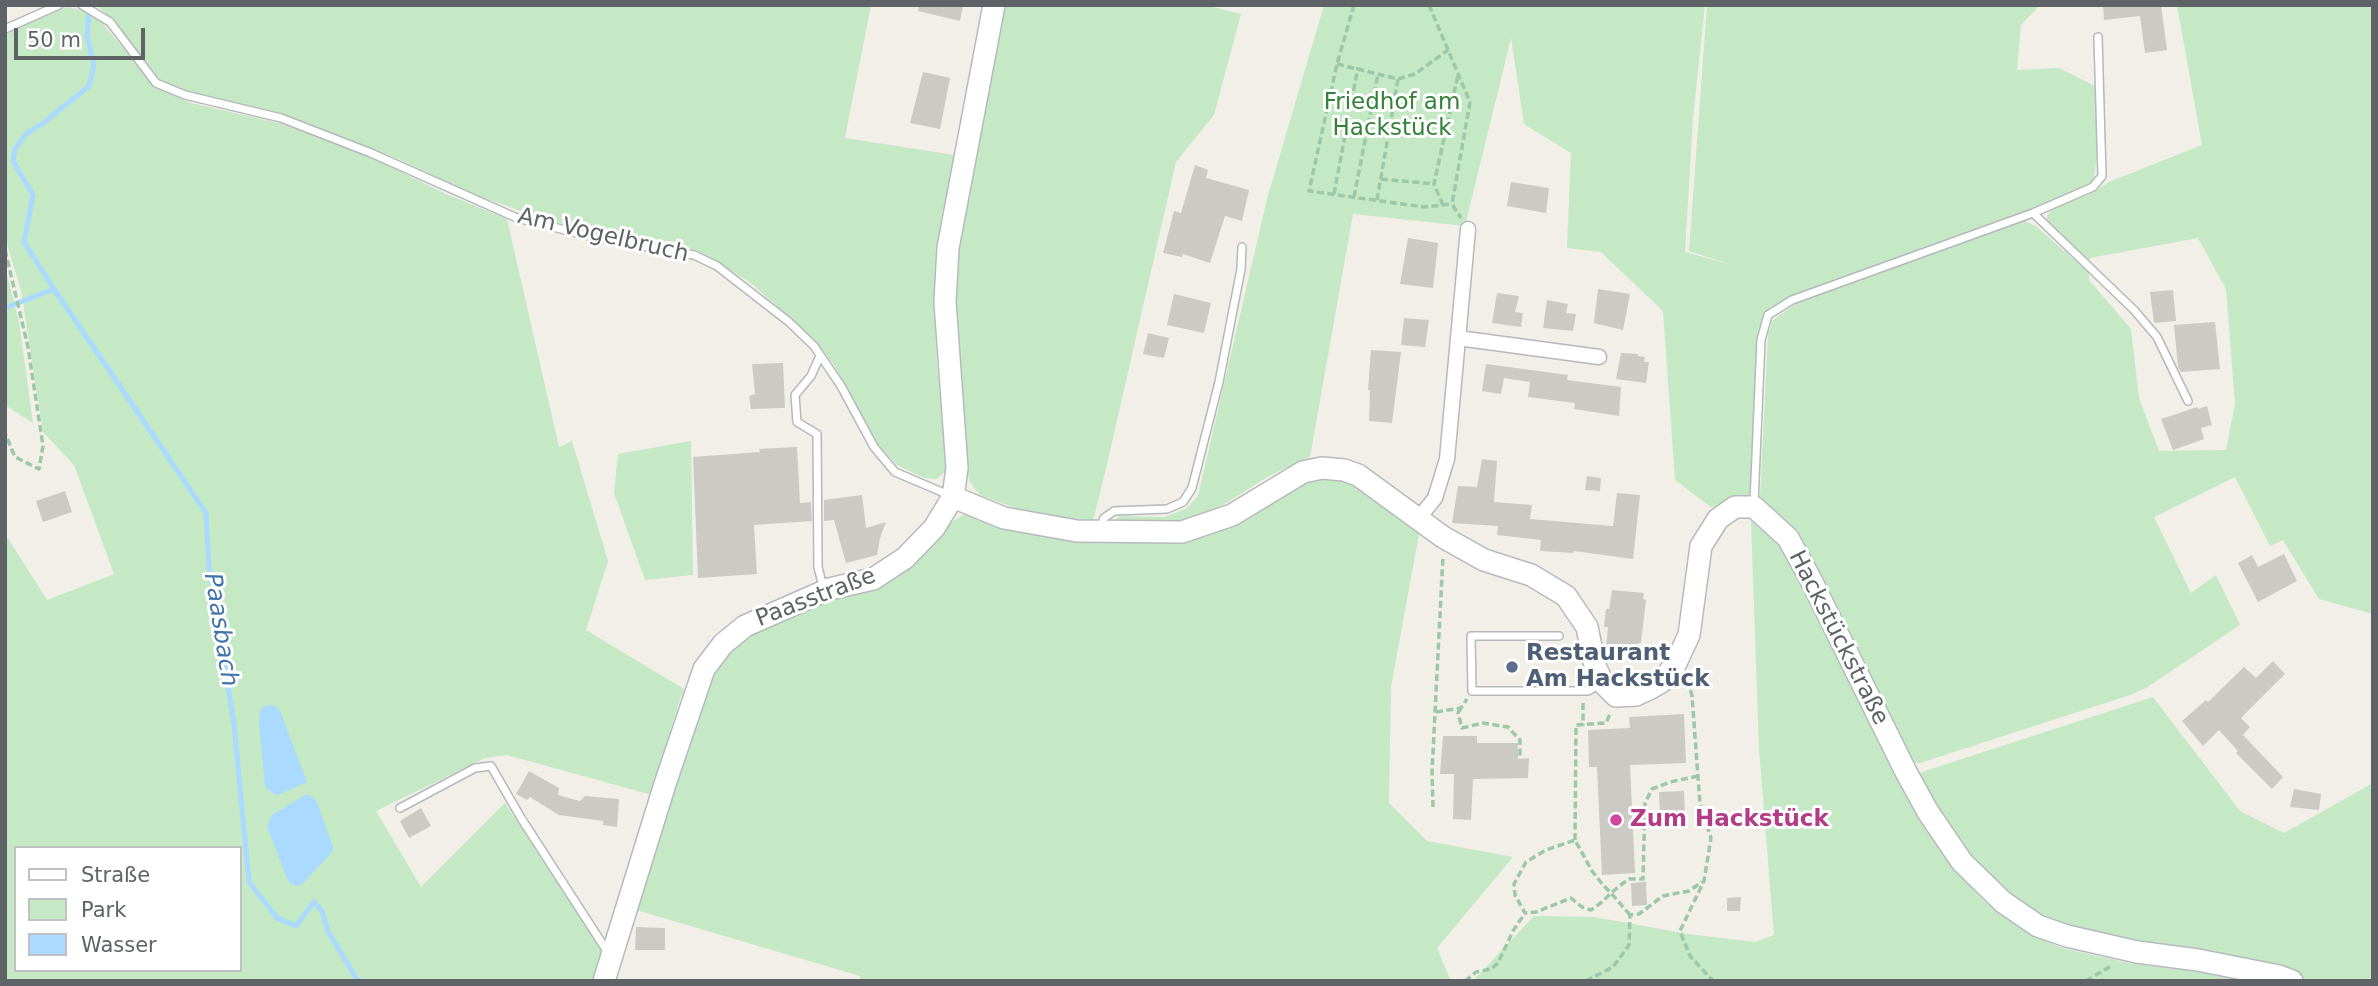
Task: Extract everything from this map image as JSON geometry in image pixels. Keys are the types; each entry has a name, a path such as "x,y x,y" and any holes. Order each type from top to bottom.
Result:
{"street":[{"name":"Paasstraße","path":"604,981 704,669 723,644 745,626 824,592 873,579 905,558 934,528 953,497 957,468 947,355 945,302 948,248 994,5"},
{"path":"1419,518 1435,498 1447,459 1468,229"},
{"path":"1458,338 1599,357"},
{"path":"953,497 1004,517 1077,531 1182,532 1232,514 1303,472 1322,468 1344,470 1357,475 1443,537 1484,560 1531,575 1566,596 1587,627 1601,690 1636,695 1651,688 1675,665 1689,635 1701,546 1718,519 1735,506 1754,507"},
{"name":"Hackstückstraße","path":"1754,507 1788,538 1928,813 1962,862 2003,902 2038,926 2067,936 2102,945 2221,964 2292,981"}],"lane":[{"path":"5,29 59,5"},
{"name":"Am Vogelbruch","path":"86,6 110,22 156,83 185,95 281,118 371,153 517,218 593,237 694,255 717,266 789,322 814,346 841,386 874,447 895,472 953,497"},
{"path":"1754,507 1761,340 1768,315 1792,300 2032,213 2094,187 2102,176 2098,37"},
{"path":"2032,213 2134,310 2157,337 2188,401"},
{"path":"1098,531 1104,518 1114,511 1167,509 1183,502 1192,488 1221,370 1241,269 1242,247"},
{"path":"820,356 811,376 795,395 797,422 817,434 818,567 824,592"},
{"path":"1559,636 1471,636 1472,691 1601,690"},
{"path":"400,808 475,768 491,766 612,958"}],"path":[{"path":"1354,5 1337,64 1309,191 1424,207 1452,204"},
{"path":"1429,5 1470,102 1452,204 1468,229"},
{"path":"1337,64 1358,67 1398,79 1415,74 1448,50"},
{"path":"1334,194 1358,67"},
{"path":"1443,205 1434,184 1458,73"},
{"path":"1354,197 1378,74"},
{"path":"1377,200 1398,79"},
{"path":"1381,178 1434,184"},
{"path":"5,250 20,312 43,446 39,469 15,457 5,433"},
{"path":"1433,807 1432,772 1443,537"},
{"path":"1675,665 1684,673 1692,696 1700,804 1711,838 1704,881 1680,931 1690,956 1713,981"},
{"path":"1583,725 1601,690"},
{"path":"1586,981 1613,967 1629,945 1630,915 1592,871 1575,840 1576,725 1606,723 1601,690"},
{"path":"1472,691 1458,713 1462,728 1483,723 1508,727 1520,740 1520,757"},
{"path":"1436,712 1461,708"},
{"path":"1465,981 1476,972 1492,969 1498,963 1513,930 1525,913 1536,912 1570,898 1591,910 1629,879 1643,879 1645,803 1652,789 1698,776"},
{"path":"1525,913 1515,895 1514,884 1518,872 1526,862 1546,850 1575,840"},
{"path":"1630,915 1639,914 1662,896 1689,891 1704,881"}],"green space":[{"path":"96,5 871,5 845,138 955,155 942,214 934,295 937,367 948,469 937,479 924,478 897,465 874,440 834,365 813,338 751,283 706,255 675,242 590,232 535,216 465,191 401,160 299,121 183,90 162,81 148,67 113,20"},
{"path":"1005,5 1205,5 1241,14 1214,115 1176,162 1108,460 1090,524 1018,509 980,495 970,482 965,465 954,297 959,243 988,79"},
{"name":"Friedhof am Hackstück","path":"1324,5 1705,5 1693,118 1685,252 1732,265 1689,251 1707,5 2040,5 2021,25 2017,70 2059,68 2105,91 2093,187 1764,312 1750,496 1711,507 1675,480 1663,311 1601,252 1567,248 1571,153 1524,124 1511,38 1465,226 1353,214 1310,457 1269,476 1202,518 1163,524 1110,525 1120,516 1164,517 1186,509 1198,496 1267,199"},
{"path":"2177,5 2373,5 2373,614 2319,599 2283,540 2270,546 2235,477 2154,517 2191,593 2216,575 2240,625 2146,688 2130,695 1920,763 1910,762 1788,526 1760,499 1768,335 1772,321 1797,303 2023,220 2037,227 2089,273 2089,280 2131,329 2139,398 2159,451 2226,450 2235,404 2226,289 2198,238 2090,258 2090,262 2046,222 2053,209 2092,193 2109,182 2202,145"},
{"path":"68,7 85,11 99,19 154,86 191,103 279,123 360,152 446,194 507,219 559,447 572,441 608,561 586,630 684,689 652,795 507,755 485,758 376,811 421,887 505,803 605,955 597,981 5,981 5,539 8,538 47,600 114,574 74,465 43,432 21,290 5,238 5,35 40,17"},
{"path":"5,267 19,322 33,423 5,405"},
{"path":"691,441 693,575 645,580 614,493 618,454"},
{"path":"1306,479 1347,480 1419,534 1391,687 1389,803 1427,841 1513,857 1437,948 1450,979 1458,981 860,981 860,976 636,910 711,673 727,649 780,615 876,584 908,569 951,522 966,514 1069,538 1175,543 1221,530"},
{"path":"1751,520 1767,531 1784,549 1944,854 1983,900 2026,932 2062,948 2128,963 2245,981 1473,981 1534,916 1594,917 1688,934 1755,942 1774,935 1759,749"},
{"path":"2153,697 2240,811 2284,833 2373,783 2373,981 2308,981 2256,963 2063,928 2022,908 1988,881 1952,837 1915,776"}],"water":[{"path":"269,705 280,711 307,782 278,795 265,787 259,724 260,711"},
{"path":"305,795 316,800 333,851 297,886 291,884 287,878 267,826 272,815"}],"building":[{"path":"919,5 963,5 960,21 918,11"},
{"path":"2103,5 2161,5 2167,50 2145,53 2140,16 2104,20"},
{"path":"923,72 950,78 940,129 910,123"},
{"path":"1195,165 1208,170 1206,178 1249,190 1242,221 1225,216 1210,263 1183,254 1182,257 1163,253 1174,211 1181,213"},
{"path":"1511,182 1549,188 1546,213 1507,206"},
{"path":"1408,238 1438,243 1433,288 1400,284"},
{"path":"1598,289 1630,294 1623,330 1594,323"},
{"path":"2173,290 2176,321 2154,323 2150,292"},
{"path":"1497,293 1519,296 1515,312 1523,313 1521,327 1492,323"},
{"path":"1174,294 1211,303 1204,333 1167,325"},
{"path":"1547,300 1568,304 1566,313 1576,314 1573,331 1543,328"},
{"path":"1404,318 1429,320 1425,347 1401,345"},
{"path":"2215,322 2220,369 2181,372 2178,367 2174,325"},
{"path":"1148,333 1169,338 1164,358 1143,354"},
{"path":"1371,350 1401,352 1392,423 1369,421"},
{"path":"1621,353 1645,357 1644,362 1649,362 1646,383 1616,379"},
{"path":"783,363 785,408 751,409 749,396 755,394 752,364"},
{"path":"1486,364 1568,375 1567,380 1621,387 1619,416 1574,409 1575,403 1528,397 1530,382 1504,378 1501,394 1482,391"},
{"path":"2207,406 2212,425 2201,428 2204,439 2173,450 2161,419"},
{"path":"797,447 800,503 811,502 812,521 754,525 757,574 698,578 693,457"},
{"path":"1482,459 1497,461 1494,502 1532,505 1530,519 1613,526 1617,493 1640,495 1633,559 1574,551 1540,551 1541,540 1497,535 1498,526 1452,523 1458,486 1477,487"},
{"path":"1587,476 1601,478 1600,491 1585,490"},
{"path":"65,491 72,512 43,522 36,501"},
{"path":"862,495 866,528 886,522 877,555 846,563 834,520 824,521 824,500"},
{"path":"2284,554 2297,581 2258,602 2238,563 2252,555 2258,567"},
{"path":"1612,590 1644,593 1643,599 1646,600 1638,650 1606,648 1608,627 1604,627"},
{"path":"2273,661 2285,674 2241,718 2250,727 2243,735 2283,777 2272,789 2236,753 2238,751 2219,730 2203,746 2182,721 2206,700 2208,702 2244,667 2256,678"},
{"name":"Zum Hackstück","path":"1684,714 1686,763 1630,765 1635,873 1602,875 1597,767 1589,767 1588,730 1630,728 1629,717"},
{"path":"1443,736 1477,736 1477,743 1518,743 1518,759 1529,758 1528,778 1473,779 1471,820 1453,819 1454,774 1440,774"},
{"path":"529,771 559,788 558,795 580,801 585,796 619,799 617,827 603,825 603,821 559,815 530,797 527,800 516,794"},
{"path":"2294,789 2321,794 2319,810 2290,807"},
{"path":"1684,791 1685,815 1660,816 1659,792"},
{"path":"421,808 431,826 409,838 400,821"},
{"path":"1646,882 1647,905 1632,906 1631,883"},
{"path":"1741,897 1740,911 1727,911 1727,898"},
{"path":"636,927 665,928 665,950 635,950"}],"waterway":[{"path":"54,289 24,242 33,195 13,161 15,149 26,134 89,86 94,65 87,36 89,8"},
{"name":"Paasbach","path":"5,308 54,289 206,513 209,568 234,724 249,882 277,918 296,926 314,902 322,911 328,931 358,981"}],"place":[{"name":"Restaurant Am Hackstück","path":"1512,667"},
{"name":"Zum Hackstück","path":"1616,820"}]}
